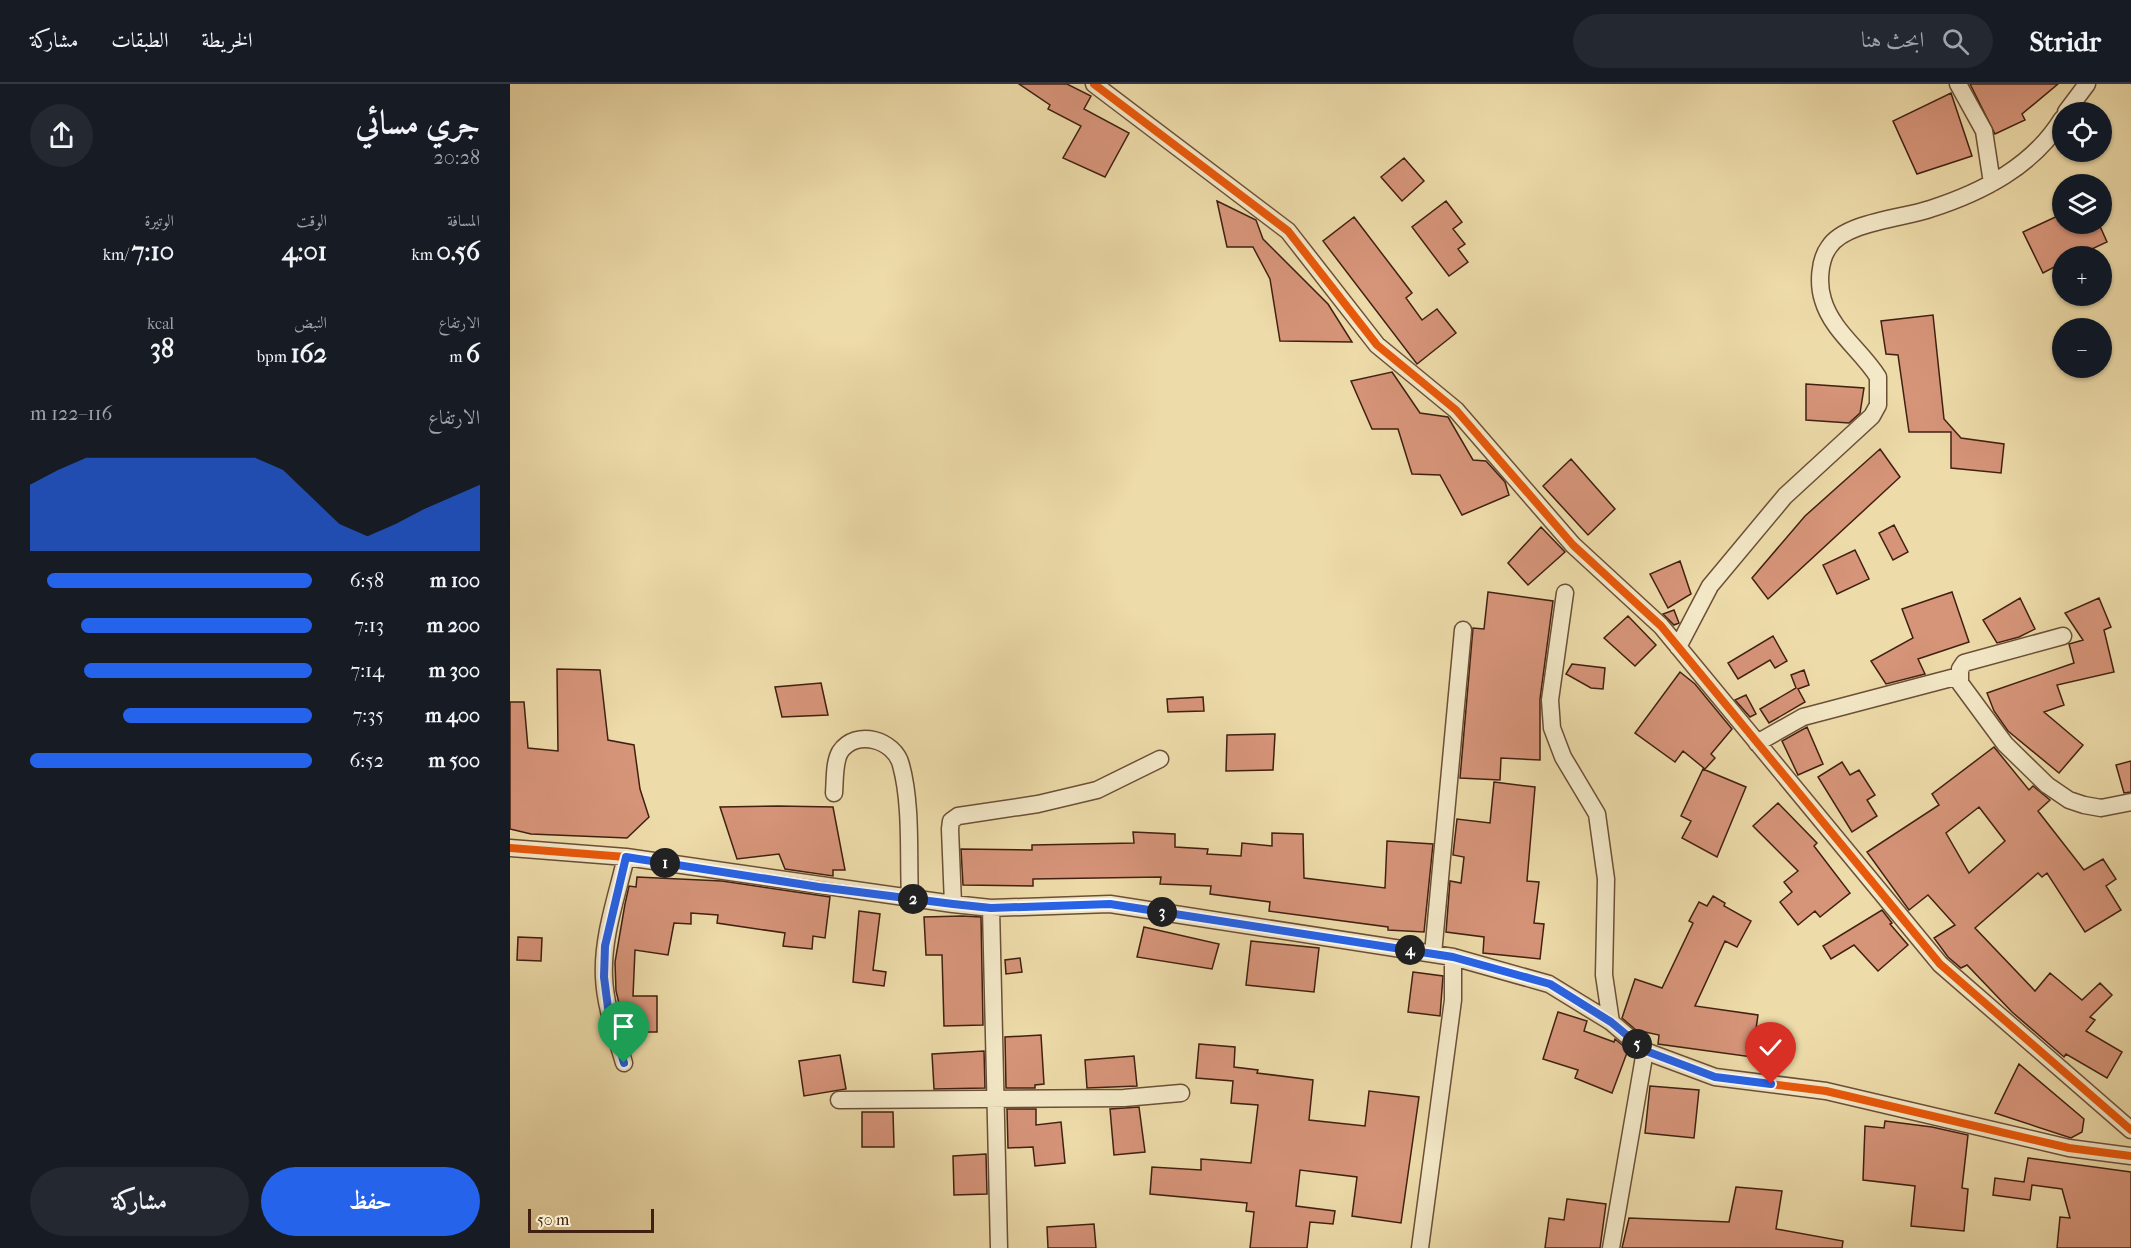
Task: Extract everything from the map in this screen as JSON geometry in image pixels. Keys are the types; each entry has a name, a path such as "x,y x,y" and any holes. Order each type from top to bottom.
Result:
{"street":[{"path":"1094,84 1288,231 1377,345 1456,410 1573,545 1661,626 1940,964 2131,1130"},
{"path":"1958,84 1984,131 1992,183"},
{"path":"2074,102 2087,84"},
{"path":"1678,646 1710,586 1785,496 1872,417 1878,405 1878,377 1838,328 1822,298 1820,277 1829,246 1842,235 1861,227 1930,209 1992,183 2021,166 2052,136"},
{"path":"1565,593 1550,700 1552,728 1563,757 1597,814 1606,879 1604,975 1611,1022"},
{"path":"1433,954 1463,630"},
{"path":"2063,636 1965,663 1960,669 1960,684 2005,744 2047,785 2069,800 2084,805 2101,808 2131,802"},
{"path":"1757,743 1803,717 1959,676"},
{"path":"834,793 838,755 846,745 858,740 871,740 886,744 897,753 905,788 910,899"},
{"path":"953,904 950,829 951,821 958,816 1038,804 1097,790 1160,759"},
{"path":"510,848 626,857 910,899 991,908 1110,904 1453,957 1550,984 1611,1022 1646,1051 1715,1077 1826,1091 2069,1148 2131,1156"},
{"path":"624,1063 608,1008 604,977 605,946 626,857"},
{"path":"991,908 999,1248"},
{"path":"1420,1248 1454,1000 1453,957"},
{"path":"1611,1248 1646,1051"},
{"path":"839,1100 1124,1098 1181,1094"}],"building":[{"path":"1019,84 1067,84 1091,96 1084,109 1129,133 1105,177 1063,158 1081,126 1048,109 1050,105"},
{"path":"1970,84 2058,84 2022,114 2025,120 1995,134"},
{"path":"1951,93 1972,156 1917,174 1893,121"},
{"path":"1404,158 1424,181 1402,201 1381,177"},
{"path":"1217,201 1256,220 1263,239 1328,304 1352,342 1280,341 1270,279 1253,247 1227,247"},
{"path":"1446,201 1462,222 1453,229 1465,244 1458,249 1468,262 1449,276 1412,227"},
{"path":"1354,217 1412,293 1406,298 1422,320 1437,309 1456,333 1417,364 1323,241"},
{"path":"2052,219 2052,234 2103,234 2107,242 2098,246 2052,246 2052,268 2043,273 2023,232"},
{"path":"1933,315 1944,419 1961,438 2004,444 2001,473 1951,468 1951,432 1909,432 1898,355 1886,354 1881,321"},
{"path":"1392,372 1420,413 1448,417 1473,460 1486,461 1505,482 1509,495 1462,515 1440,475 1412,474 1398,429 1372,429 1351,381"},
{"path":"1806,384 1864,388 1860,413 1849,423 1806,420"},
{"path":"1880,449 1900,477 1768,599 1752,578 1805,516"},
{"path":"1571,459 1615,509 1588,535 1543,486"},
{"path":"1894,525 1908,552 1893,560 1879,533"},
{"path":"1541,527 1565,552 1528,585 1508,563"},
{"path":"1855,550 1869,579 1837,594 1823,565"},
{"path":"1680,561 1691,594 1668,608 1650,574"},
{"path":"1488,592 1553,601 1540,699 1540,760 1501,758 1500,780 1460,778 1473,628 1484,629"},
{"path":"1952,592 1969,642 1918,659 1925,674 1886,684 1871,661 1913,638 1902,609"},
{"path":"2020,598 2035,629 2019,637 1997,643 1983,620"},
{"path":"2099,598 2111,627 2104,630 2114,672 2057,685 2064,705 2044,712 2083,745 2059,773 2008,731 1994,711 1987,693 2074,663 2069,644 2083,640 2065,613"},
{"path":"1674,610 1679,623 1674,625 1663,614"},
{"path":"1628,616 1656,645 1635,666 1604,638"},
{"path":"1773,636 1787,661 1775,668 1770,660 1738,679 1728,663"},
{"path":"1572,664 1605,668 1603,689 1591,688 1566,674"},
{"path":"557,669 600,670 608,740 634,745 640,789 649,817 627,838 531,834 510,829 510,702 524,702 528,748 558,751"},
{"path":"1804,670 1809,685 1798,689 1805,702 1769,723 1760,709 1796,688 1791,675"},
{"path":"1680,672 1695,684 1732,729 1711,754 1715,758 1705,769 1683,751 1675,762 1635,733"},
{"path":"821,683 828,715 782,717 775,687"},
{"path":"1746,695 1756,714 1750,717 1735,700"},
{"path":"1203,697 1204,711 1168,712 1167,699"},
{"path":"1807,727 1823,764 1798,775 1782,741"},
{"path":"1275,734 1273,770 1226,771 1227,735"},
{"path":"1994,747 2029,790 2033,786 2050,800 2038,811 2084,870 2103,859 2116,879 2106,886 2121,910 2085,932 2047,873 2042,877 2038,873 1975,928 2035,991 2050,973 2082,1000 2100,983 2112,995 2090,1017 2095,1020 2086,1031 2122,1052 2107,1078 2066,1054 2064,1057 2012,1012 1967,965 1961,968 1948,957 1934,938 1955,925 1928,895 1909,910 1867,852 1939,805 1932,794","holes":["1979,807 2005,841 1969,873 1946,833"]},
{"path":"2131,761 2131,792 2124,793 2116,765"},
{"path":"1842,762 1850,775 1859,770 1875,795 1867,800 1877,816 1852,832 1818,777"},
{"path":"1703,769 1746,787 1717,857 1682,838 1691,821 1681,816"},
{"path":"1494,782 1535,787 1527,881 1539,882 1534,923 1544,924 1540,959 1483,953 1484,937 1446,932 1450,881 1461,883 1464,857 1453,855 1457,819 1490,823"},
{"path":"1778,803 1817,843 1814,846 1850,893 1820,917 1815,911 1798,925 1780,902 1792,892 1784,882 1798,871 1753,826"},
{"path":"720,807 833,807 845,870 833,870 833,876 785,869 779,854 737,859"},
{"path":"1133,832 1175,834 1175,847 1208,849 1207,854 1241,856 1242,843 1272,846 1272,833 1303,834 1304,878 1385,888 1387,841 1433,844 1424,932 1388,930 1388,927 1269,911 1270,902 1210,894 1211,886 1160,884 1161,877 1033,879 1033,886 963,885 961,849 1032,850 1032,845 1134,843"},
{"path":"637,877 722,881 830,897 825,938 813,936 812,949 783,946 785,933 717,923 718,915 691,913 691,924 674,923 668,955 635,950 633,996 657,996 657,1032 626,1032 616,991 615,962 629,886 636,887"},
{"path":"1713,896 1725,903 1724,906 1751,921 1737,947 1725,941 1695,1006 1758,1015 1752,1057 1658,1044 1659,1035 1636,1030 1622,1018 1635,979 1662,988 1693,923 1689,921 1699,902 1707,906"},
{"path":"1882,910 1892,923 1890,924 1908,945 1878,971 1854,945 1831,959 1823,946"},
{"path":"859,911 880,914 873,970 886,972 884,986 853,982"},
{"path":"924,917 981,917 983,1025 944,1026 942,955 926,955"},
{"path":"1144,927 1219,944 1212,969 1137,957"},
{"path":"518,937 542,938 541,961 517,960"},
{"path":"1251,941 1319,948 1314,992 1246,985"},
{"path":"1020,958 1022,972 1006,974 1005,960"},
{"path":"1413,972 1443,976 1440,1016 1408,1012"},
{"path":"1558,1012 1587,1021 1584,1031 1614,1042 1615,1039 1628,1050 1612,1093 1575,1078 1578,1070 1543,1059"},
{"path":"1041,1035 1044,1084 1035,1085 1035,1088 1006,1088 1005,1037"},
{"path":"1199,1044 1235,1047 1234,1067 1258,1070 1257,1073 1313,1080 1309,1120 1365,1126 1369,1091 1419,1097 1401,1223 1352,1216 1357,1177 1300,1170 1296,1206 1335,1211 1333,1224 1310,1222 1307,1248 1250,1248 1254,1212 1246,1211 1247,1203 1150,1194 1152,1167 1201,1170 1201,1159 1251,1163 1258,1105 1231,1103 1233,1081 1196,1078"},
{"path":"984,1051 985,1088 934,1089 932,1054"},
{"path":"840,1055 846,1089 804,1096 799,1061"},
{"path":"1134,1056 1137,1086 1087,1088 1085,1060"},
{"path":"2019,1064 2084,1119 2082,1132 2071,1138 1995,1113"},
{"path":"1650,1086 1699,1090 1694,1138 1645,1133"},
{"path":"1139,1107 1145,1152 1114,1155 1110,1109"},
{"path":"1007,1109 1036,1109 1036,1125 1061,1122 1065,1163 1035,1166 1033,1147 1008,1148"},
{"path":"862,1112 893,1112 894,1147 862,1147"},
{"path":"1885,1121 1932,1127 1968,1135 1962,1188 1968,1189 1964,1231 1911,1226 1915,1186 1863,1180 1865,1126 1884,1128"},
{"path":"986,1154 987,1194 954,1195 953,1156"},
{"path":"2028,1158 2131,1172 2131,1248 2057,1248 2060,1217 2070,1218 2062,1189 2032,1185 2030,1200 1993,1195 1995,1178 2024,1182"},
{"path":"1736,1187 1782,1191 1776,1229 1843,1241 1842,1248 1622,1248 1629,1218 1729,1222"},
{"path":"1567,1199 1606,1204 1600,1248 1545,1248 1549,1218 1564,1220"},
{"path":"1094,1224 1096,1248 1048,1248 1047,1227"}],"cycle path":[{"path":"1094,84 1288,231 1377,345 1456,410 1573,545 1661,626 1940,964 2131,1130"},
{"path":"510,848 626,857 991,908 1110,904 1453,957 1549,984 1611,1022 1645,1051 1715,1077 1826,1091 2069,1148 2131,1156"}],"route":[{"path":"624,1063 608,1008 604,977 605,946 626,857 819,887 991,908 1110,904 1453,957 1550,984 1611,1022 1646,1051 1715,1077 1771,1084"}]}
